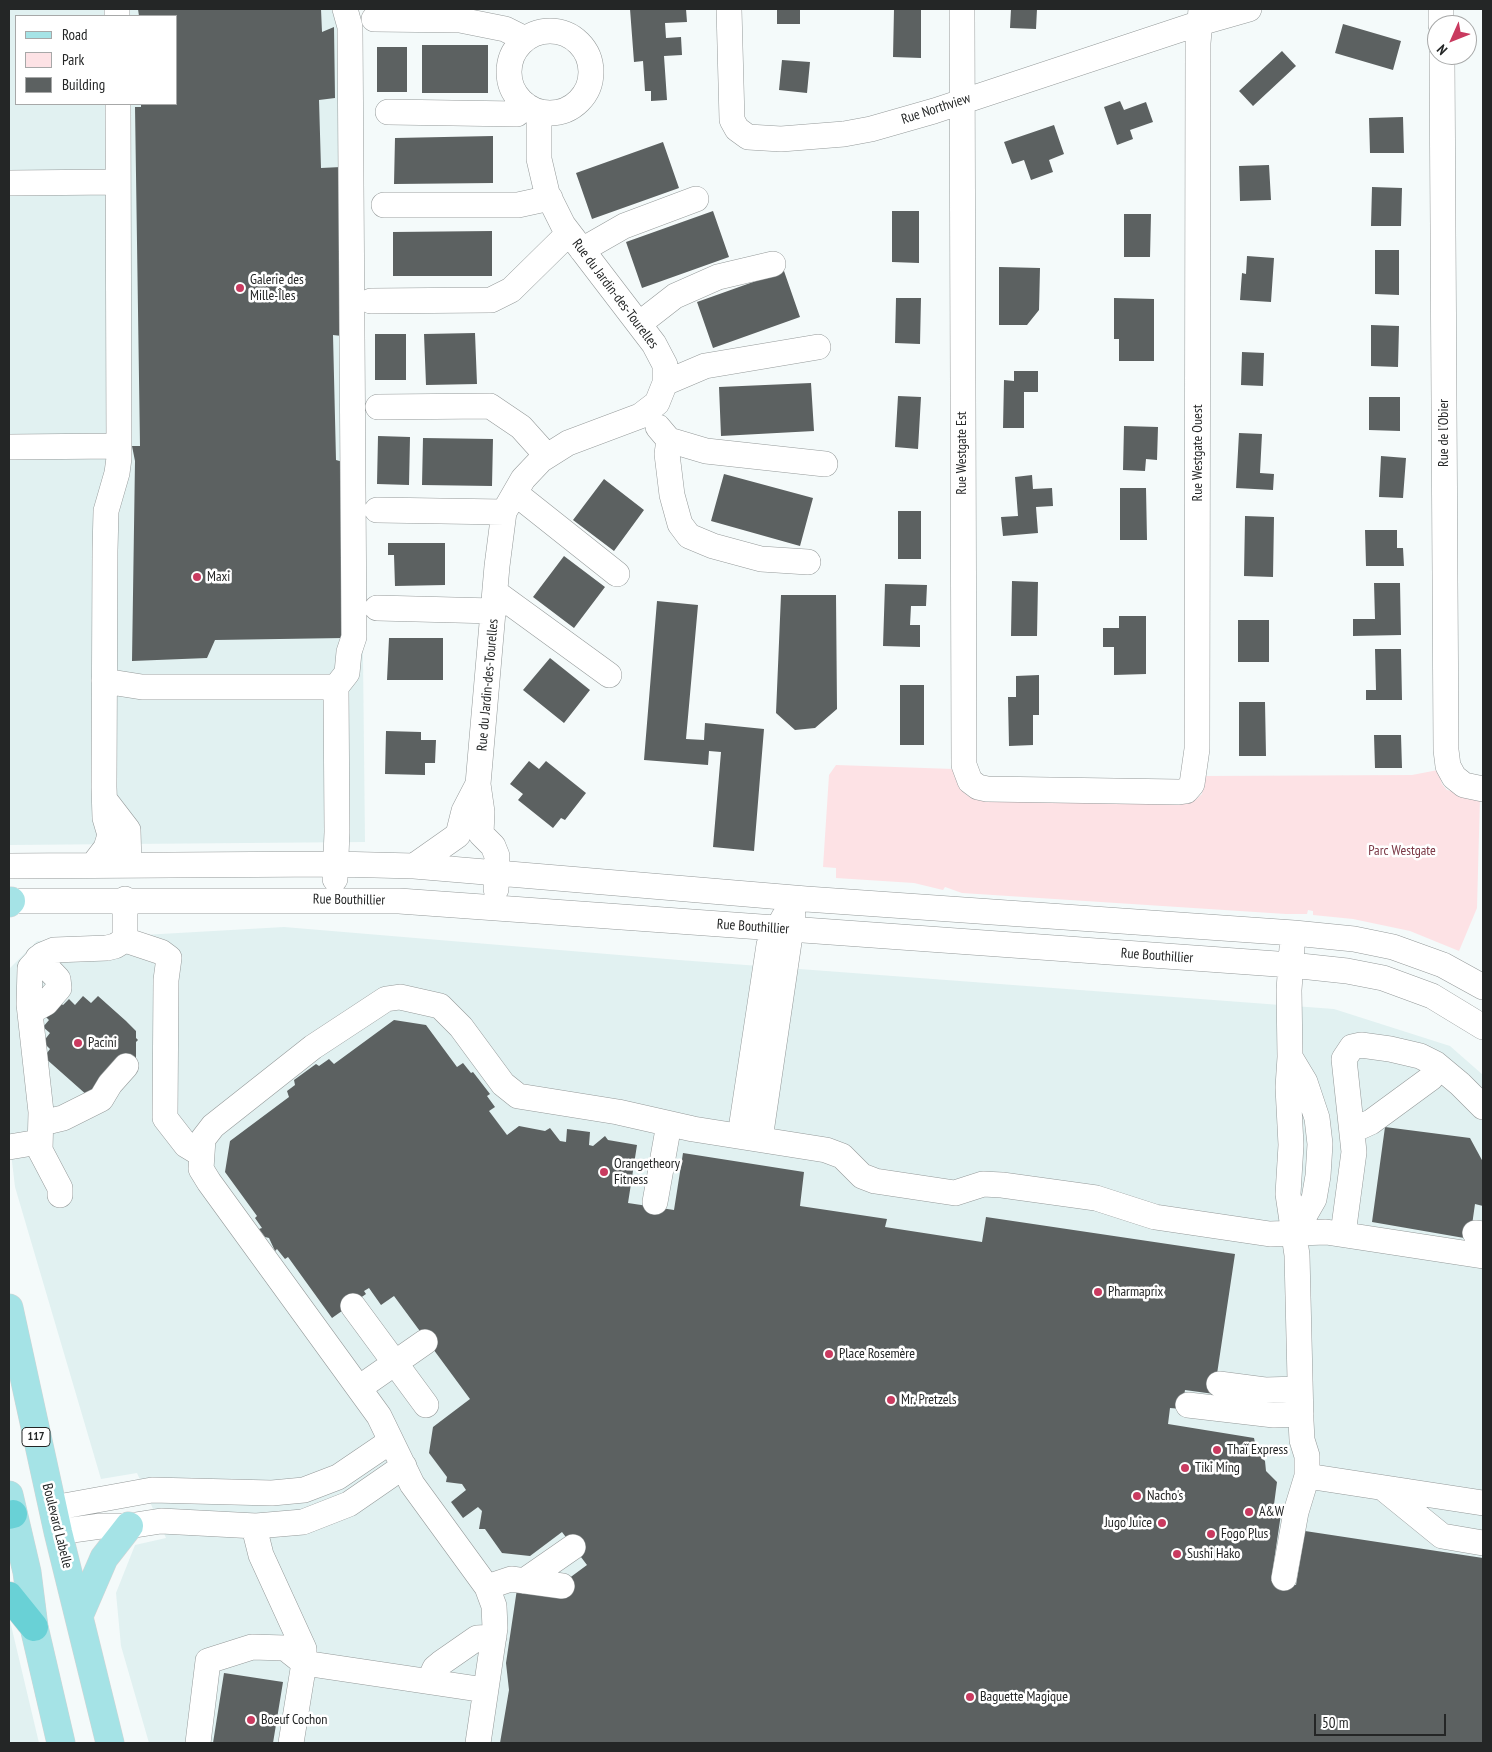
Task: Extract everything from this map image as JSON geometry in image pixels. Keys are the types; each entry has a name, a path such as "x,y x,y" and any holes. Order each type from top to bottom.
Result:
{"highway":[{"path":"9,1596 34,1627"}],"main road":[{"name":"Boulevard Labelle","path":"9,1308 55,1520 110,1743"},
{"path":"55,1520 10,1508 27,1572 34,1627 62,1743"},
{"path":"79,1616 104,1558 129,1526"}],"street":[{"path":"104,681 142,687 336,687 348,673 349,652 354,637 350,26 345,9"},
{"name":"Rue Northview","path":"729,9 731,113 737,129 748,137 781,139 855,133 963,100 1200,16 1249,9"},
{"name":"Rue Westgate Est","path":"962,9 961,465 964,765 970,781 982,788 1082,792"},
{"name":"Rue Westgate Ouest","path":"1082,792 1182,792 1190,787 1196,771 1200,16"},
{"path":"374,19 460,20 505,29 525,39"},
{"path":"388,112 517,114 532,108 559,112 572,107 583,97 589,87 592,73 589,59 577,40 565,33 542,31 525,39 517,46 511,59 509,73 516,95 532,108"},
{"name":"Rue de l'Obier","path":"1442,65 1446,750 1448,766 1454,777 1464,785 1483,789"},
{"path":"93,865 106,848 109,840 105,800 106,511 117,473 118,446 118,105"},
{"name":"Rue du Jardin-des-Tourelles","path":"495,908 497,872 495,850 481,834 482,812 478,784 495,601 510,503 523,479 547,456 568,443 621,424 645,412 658,403 665,383 665,365 654,344 575,242 550,198 539,159 532,108"},
{"path":"9,183 118,182"},
{"path":"384,206 518,205 550,198"},
{"path":"371,300 491,300 511,290 575,242 696,199"},
{"path":"639,324 675,296 718,277 773,264"},
{"path":"665,383 705,366 818,347"},
{"path":"378,407 490,406 521,427 547,456"},
{"path":"645,412 669,440 706,451 825,464"},
{"path":"669,440 667,454 672,495 680,524 689,536 713,546 761,559 808,562"},
{"path":"9,447 118,446"},
{"path":"377,510 510,503 617,574"},
{"path":"377,608 495,601 609,675"},
{"path":"334,900 336,641"},
{"name":"Rue du Jardin-des-Tourelles","path":"458,835 464,811 478,784"},
{"path":"105,800 128,830 130,865"},
{"path":"414,866 458,835 470,840 483,838"},
{"path":"9,866 335,864 414,866 795,897 1294,933 1354,939 1393,947 1443,965 1483,987"},
{"path":"750,1138 769,946 784,929 795,897"},
{"path":"125,899 125,940"},
{"name":"Rue Bouthillier","path":"9,901 125,899 399,901 1290,965 1347,971 1383,978 1432,996 1483,1027"},
{"path":"1284,1578 1296,1512 1307,1476 1307,1456 1302,1440 1300,1414 1295,1232 1314,1199 1320,1144 1314,1107 1305,1082 1290,1057 1290,965 1294,933"},
{"path":"60,1195 60,1188 40,1150 41,1132 28,977 30,968 38,958 54,950 107,948 125,940 161,952 169,958 166,980 165,1118 186,1144 201,1154"},
{"path":"478,1743 494,1636 494,1606 487,1587 412,1484 379,1416 209,1182 201,1168 203,1139 213,1126 250,1099 270,1078 380,1002 393,997 412,999 440,1006 461,1027 503,1084 518,1096 618,1112 668,1124 835,1153 842,1156 862,1176 875,1181 955,1193 983,1184 1002,1185 1096,1198 1155,1217 1270,1234 1326,1232 1483,1256"},
{"path":"1343,1234 1353,1162 1352,1127 1344,1063 1345,1056 1352,1047 1361,1045 1415,1054 1439,1068 1483,1107"},
{"path":"9,1147 41,1132 63,1118 101,1099 110,1084 126,1066"},
{"path":"1352,1127 1360,1127 1371,1122 1431,1078 1439,1068"},
{"path":"655,1202 668,1124"},
{"path":"353,1306 426,1404"},
{"path":"359,1388 425,1342"},
{"path":"1219,1384 1266,1390 1300,1389"},
{"path":"1188,1405 1274,1415 1300,1414"},
{"path":"55,1520 152,1490 272,1493 304,1490 338,1477 391,1441"},
{"path":"55,1520 101,1526 129,1526 161,1521 256,1526 303,1522 333,1512 364,1494 404,1466"},
{"path":"1307,1476 1483,1503"},
{"path":"1382,1488 1442,1536 1483,1543"},
{"path":"256,1526 256,1535 261,1555 301,1640 304,1663 291,1743"},
{"path":"524,1581 573,1547"},
{"path":"487,1587 507,1580 562,1586"},
{"path":"429,1681 435,1668 477,1638 494,1636"},
{"path":"198,1743 208,1661 259,1646 285,1648 304,1663 485,1690"}],"shaded area":[{"path":"9,9 356,9 365,842 9,845"},
{"path":"284,927 679,960 1334,1009 1450,1046 1483,1075 1483,1743 149,1743 121,1646 116,1593 135,1545 166,1538 137,1473 101,1479 15,1187 9,1136 9,969 37,941"},
{"path":"9,1618 11,1625 39,1743 9,1743"}],"green space":[{"name":"Parc Westgate","path":"836,765 954,769 959,786 968,796 1077,801 1194,801 1202,794 1204,776 1412,775 1438,770 1442,784 1447,790 1480,797 1477,908 1459,951 1410,931 1353,919 1313,915 1313,911 1308,910 1307,914 1286,914 962,893 945,887 943,890 914,883 836,878 836,868 823,867 829,775"}],"building":[{"name":"Galerie des Mille-Îles","path":"138,9 321,9 322,32 334,27 335,98 319,100 321,168 341,167 342,336 333,335 336,460 343,462 344,638 215,640 207,658 132,661 135,461 132,446 140,446 135,107 141,107 141,105 178,105 178,15 139,15"},
{"path":"630,9 686,9 687,22 665,23 666,38 681,37 682,55 664,56 667,100 651,101 651,91 645,91 643,61 634,62"},
{"path":"777,9 800,9 800,24 777,24"},
{"path":"894,9 921,9 921,58 893,57"},
{"path":"1011,9 1037,9 1036,29 1010,28"},
{"path":"1343,24 1401,41 1393,70 1335,53"},
{"path":"422,45 488,45 488,93 422,93"},
{"path":"377,47 407,47 407,92 377,92"},
{"path":"1282,51 1296,66 1253,106 1239,91"},
{"path":"782,60 810,62 807,93 779,90"},
{"path":"1120,101 1124,110 1146,102 1153,122 1130,130 1133,139 1117,145 1104,107"},
{"path":"1403,117 1404,153 1370,153 1369,118"},
{"path":"1054,125 1064,154 1049,160 1053,172 1031,180 1024,160 1012,164 1004,142"},
{"path":"493,136 493,183 394,184 395,138"},
{"path":"663,142 679,188 592,219 576,173"},
{"path":"1269,165 1271,200 1240,201 1239,166"},
{"path":"1372,187 1402,188 1401,226 1371,226"},
{"path":"713,211 729,257 642,288 626,242"},
{"path":"892,211 919,211 919,263 892,262"},
{"path":"1124,214 1151,214 1150,257 1124,257"},
{"path":"492,231 492,276 393,276 393,232"},
{"path":"1375,250 1399,250 1399,295 1375,294"},
{"path":"1247,256 1274,258 1271,302 1240,300 1242,273 1246,274"},
{"path":"999,267 1040,268 1039,310 1027,325 999,325"},
{"path":"784,271 800,317 713,348 697,302"},
{"path":"896,298 921,298 920,344 895,343"},
{"path":"1114,298 1154,299 1154,361 1119,361 1119,339 1114,339"},
{"path":"1371,325 1399,326 1398,367 1371,366"},
{"path":"475,333 477,384 426,385 424,334"},
{"path":"375,334 406,334 406,380 375,380"},
{"path":"1242,352 1264,353 1263,386 1241,385"},
{"path":"1014,371 1038,371 1038,392 1024,392 1024,428 1003,428 1004,380 1014,381"},
{"path":"811,383 814,431 721,436 719,387"},
{"path":"898,396 921,397 918,449 895,447"},
{"path":"1369,397 1400,397 1400,431 1369,430"},
{"path":"1124,426 1158,427 1157,460 1146,459 1145,471 1123,470"},
{"path":"1239,433 1262,434 1260,473 1274,474 1273,490 1236,488"},
{"path":"378,436 410,437 409,485 377,484"},
{"path":"423,438 493,439 492,486 422,485"},
{"path":"1381,456 1406,458 1403,498 1379,497"},
{"path":"724,474 813,498 800,546 711,521"},
{"path":"1032,475 1033,489 1052,488 1053,506 1036,507 1038,533 1003,536 1001,517 1018,516 1015,477"},
{"path":"604,479 644,510 614,551 573,520"},
{"path":"1120,488 1146,488 1147,540 1120,540"},
{"path":"898,511 921,511 921,559 898,559"},
{"path":"1245,516 1274,517 1273,577 1244,576"},
{"path":"1365,530 1397,530 1397,548 1403,548 1404,566 1366,566"},
{"path":"388,543 445,543 445,585 395,586 394,555 388,555"},
{"path":"564,556 605,587 574,628 533,597"},
{"path":"1012,581 1038,582 1037,636 1011,636"},
{"path":"1374,583 1400,583 1401,635 1353,636 1353,619 1375,619"},
{"path":"885,584 927,585 926,606 911,606 910,625 920,625 920,647 883,646"},
{"path":"781,595 836,595 837,709 815,728 795,730 776,713"},
{"path":"657,601 698,605 686,739 704,740 705,723 764,729 754,851 713,847 721,752 709,751 708,765 644,760"},
{"path":"1119,616 1146,616 1146,674 1114,675 1114,647 1103,647 1103,628 1119,628"},
{"path":"1238,620 1269,620 1269,662 1238,662"},
{"path":"389,638 443,638 443,680 387,680"},
{"path":"1375,649 1401,649 1402,700 1366,700 1366,690 1376,690"},
{"path":"550,658 590,690 564,723 523,690"},
{"path":"1039,675 1039,715 1033,715 1033,745 1009,746 1008,697 1016,697 1016,676"},
{"path":"900,685 924,685 924,745 900,745"},
{"path":"1239,702 1265,702 1266,756 1239,756"},
{"path":"386,731 421,732 421,740 436,740 435,763 425,763 425,775 385,774"},
{"path":"1374,735 1401,735 1402,768 1375,768"},
{"path":"529,761 539,769 546,761 586,793 565,820 561,818 553,828 518,800 523,794 510,784"},
{"path":"83,996 91,1003 98,996 136,1031 136,1038 138,1040 136,1042 136,1065 88,1096 44,1057 50,1049 43,1042 50,1033 43,1027 49,1020 44,1015 57,1001 63,1005 69,999 75,1005"},
{"name":"Place Rosemère","path":"394,1020 426,1025 457,1067 463,1063 471,1073 473,1072 490,1094 487,1096 495,1107 489,1111 507,1135 519,1126 545,1131 550,1128 560,1141 566,1142 567,1129 590,1132 589,1145 593,1146 605,1136 608,1140 637,1145 628,1203 674,1210 683,1153 804,1172 800,1206 887,1219 885,1227 982,1242 986,1217 1235,1254 1214,1394 1185,1390 1182,1409 1170,1408 1168,1424 1254,1438 1257,1453 1265,1461 1266,1471 1277,1482 1273,1512 1281,1514 1271,1581 1296,1585 1305,1531 1483,1558 1483,1743 500,1743 509,1690 506,1663 517,1589 568,1579 587,1565 562,1532 530,1556 502,1553 485,1529 479,1529 482,1511 478,1507 463,1518 451,1502 466,1490 462,1484 446,1482 447,1477 429,1453 433,1427 470,1399 394,1296 381,1305 369,1288 364,1291 366,1294 332,1318 288,1257 285,1259 277,1249 275,1251 269,1238 265,1237 259,1229 262,1228 255,1218 257,1216 225,1172 230,1141 289,1097 287,1091 295,1085 294,1080 316,1064 319,1066 329,1059 334,1064"},
{"path":"1385,1127 1470,1138 1483,1162 1483,1206 1475,1204 1470,1239 1372,1222"},
{"path":"224,1673 283,1682 273,1743 213,1743"}],"place":[{"name":"Galerie des Mille-Îles","path":"240,288"},
{"name":"Maxi","path":"197,577"},
{"name":"Pacini","path":"78,1043"},
{"name":"Orangetheory Fitness","path":"604,1172"},
{"name":"Pharmaprix","path":"1098,1292"},
{"name":"Place Rosemère","path":"829,1354"},
{"name":"Mr. Pretzels","path":"891,1400"},
{"name":"Thaï Express","path":"1217,1450"},
{"name":"Tiki Ming","path":"1185,1468"},
{"name":"Nacho's","path":"1137,1496"},
{"name":"A&W","path":"1249,1512"},
{"name":"Jugo Juice","path":"1162,1523"},
{"name":"Fogo Plus","path":"1211,1534"},
{"name":"Sushi Hako","path":"1177,1554"},
{"name":"Baguette Magique","path":"970,1697"},
{"name":"Boeuf Cochon","path":"251,1720"}]}
